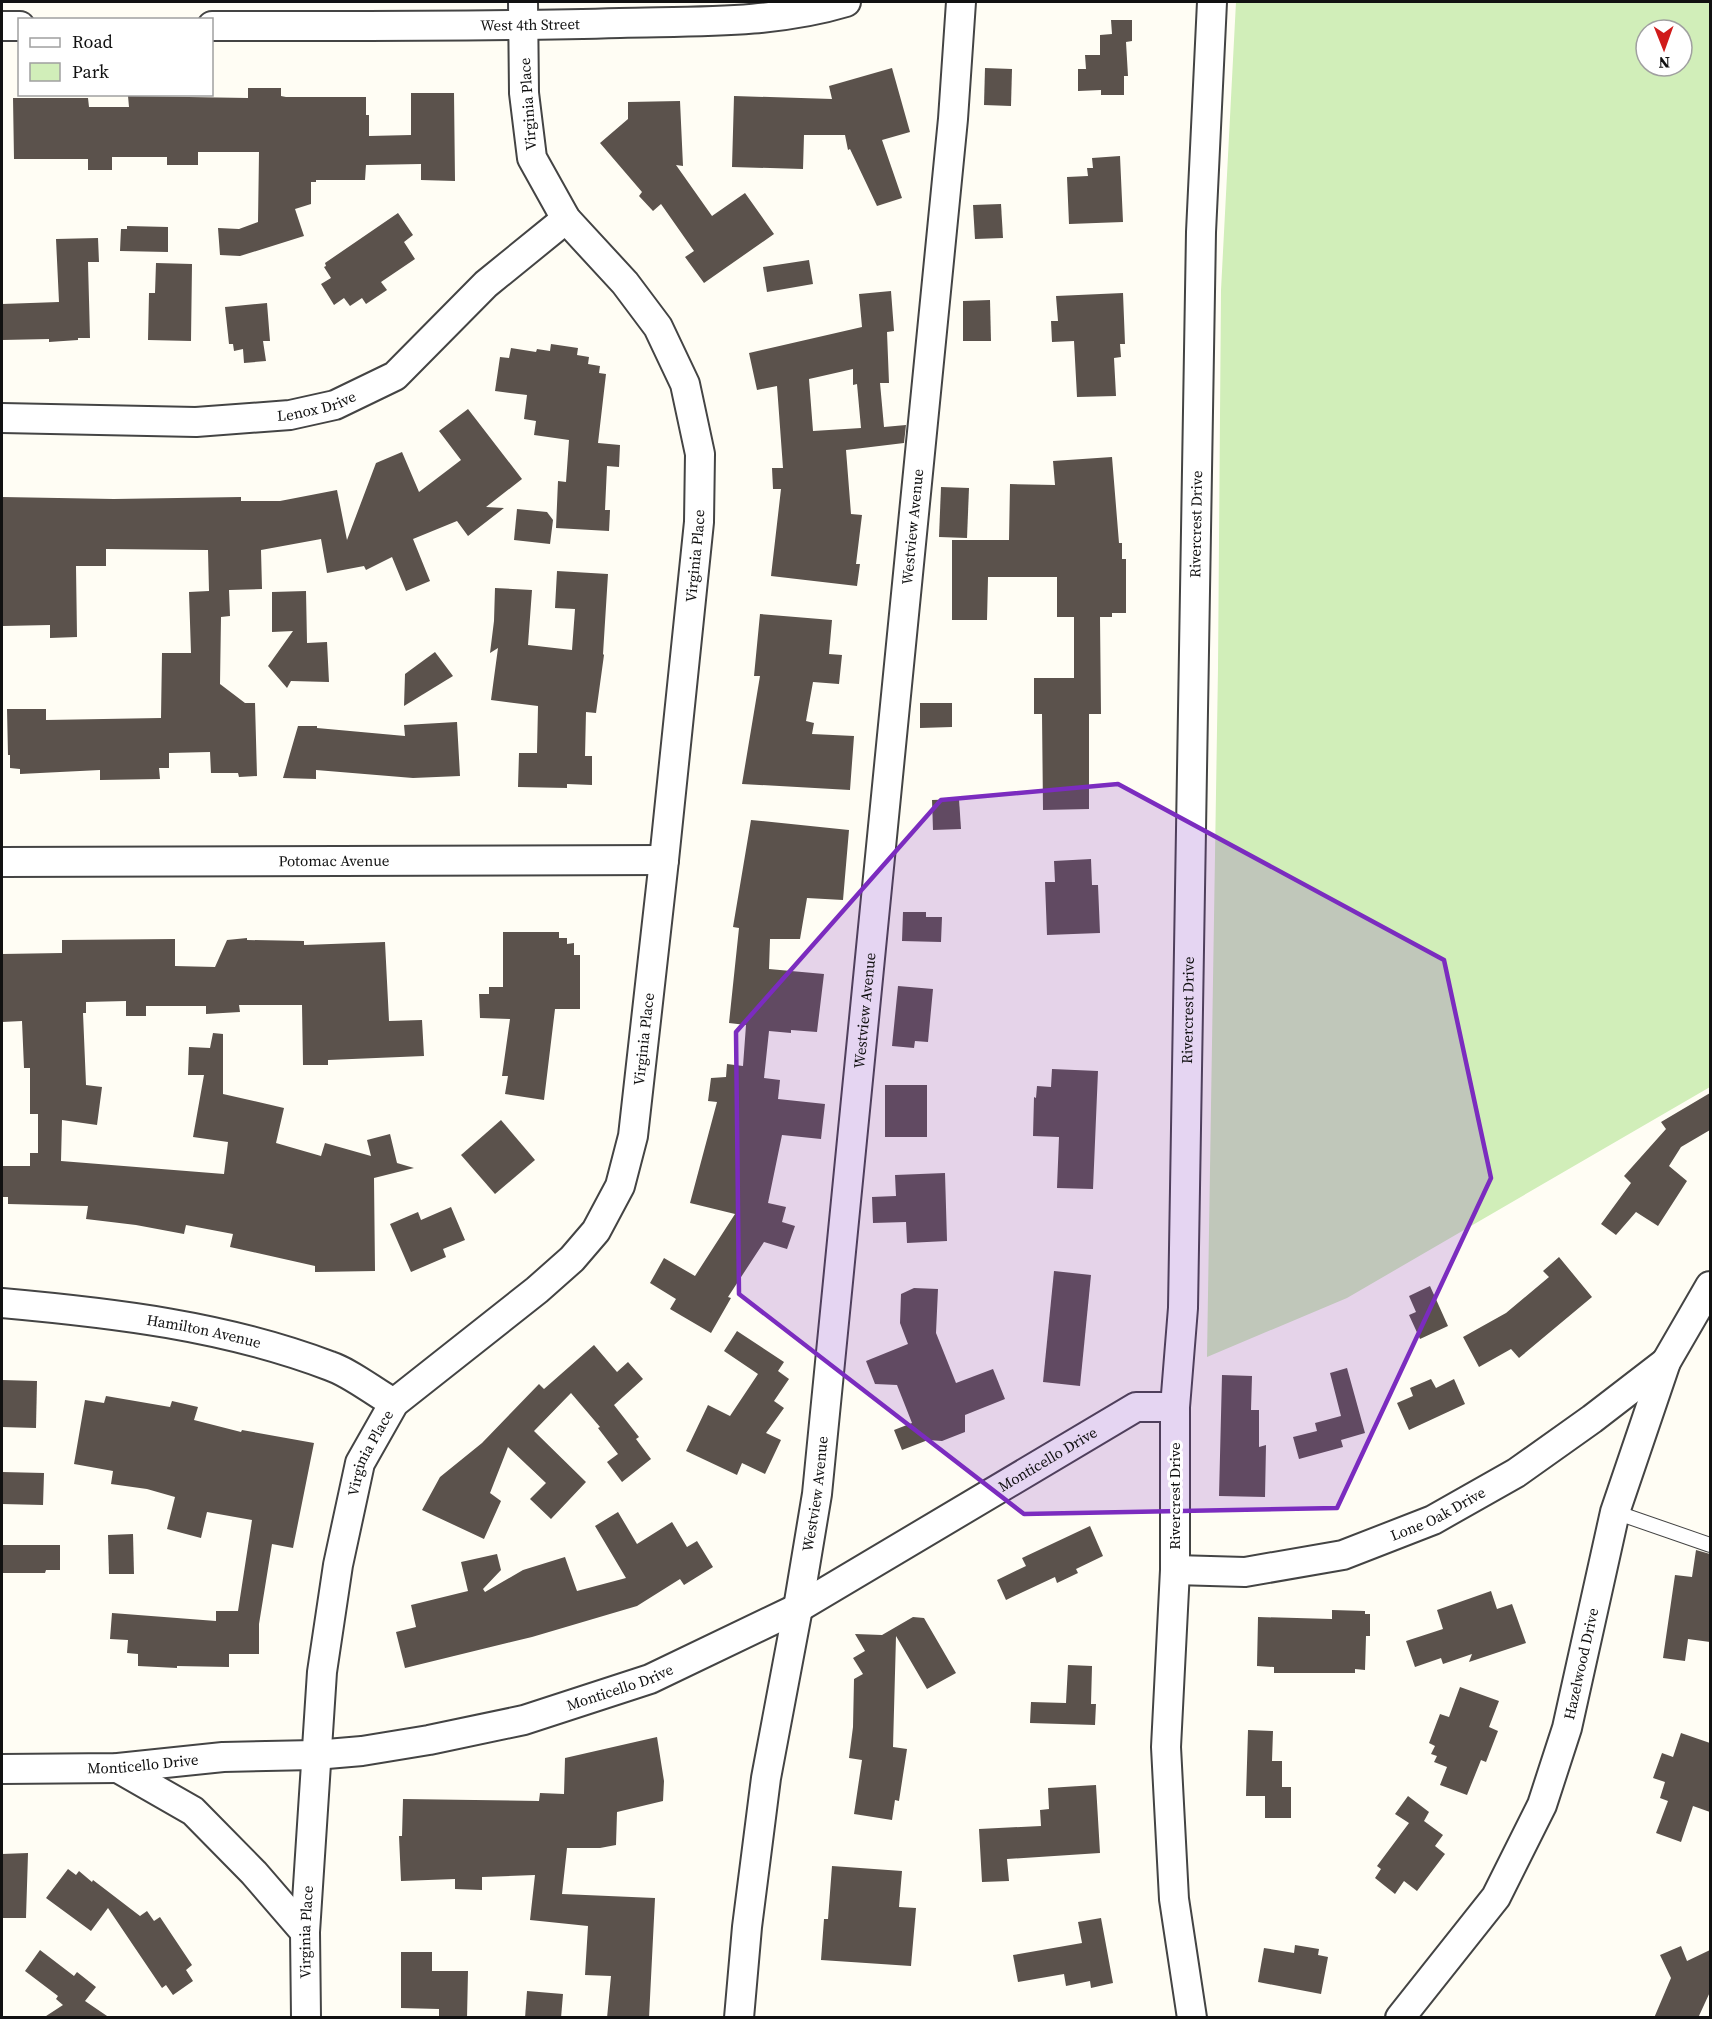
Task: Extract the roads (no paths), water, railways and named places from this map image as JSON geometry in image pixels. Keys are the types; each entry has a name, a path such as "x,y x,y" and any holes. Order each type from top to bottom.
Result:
{"street":[{"name":"West 4th Street","path":"213,26 523,14 751,20 822,9 846,2"},
{"name":"Westview Avenue","path":"739,2018 747,1927 766,1778 817,1494 953,119 962,2"},
{"name":"Rivercrest Drive","path":"1192,2018 1174,1899 1166,1747 1175,1570 1175,1407 1183,1308 1201,244 1212,2"},
{"name":"Virginia Place","path":"306,2018 305,1932 322,1672 338,1565 360,1463 394,1403 537,1290 572,1259 596,1231 620,1186 633,1136 664,860 699,522 700,454 685,384 658,327 625,283 566,219 532,158 524,93 523,14"},
{"path":"2,26 18,26"},
{"name":"Lenox Drive","path":"2,418 196,422 290,416 335,405 395,376 486,284 566,219"},
{"name":"Potomac Avenue","path":"2,862 664,860"},
{"name":"Hazelwood Drive","path":"1400,2018 1496,1898 1542,1805 1568,1728 1615,1512 1666,1362 1710,1287"},
{"name":"Hamilton Avenue","path":"2,1304 101,1312 162,1321 249,1341 333,1366 394,1403"},
{"name":"Lone Oak Drive","path":"1175,1570 1245,1572 1343,1556 1433,1520 1516,1473 1592,1419 1666,1362"},
{"name":"Monticello Drive","path":"2,1768 118,1768 223,1757 315,1755 429,1740 524,1720 650,1679 798,1608 1136,1407 1175,1407"},
{"path":"118,1768 193,1811 254,1873 305,1932"}],"lane":[{"path":"1615,1512 1710,1545"}]}
